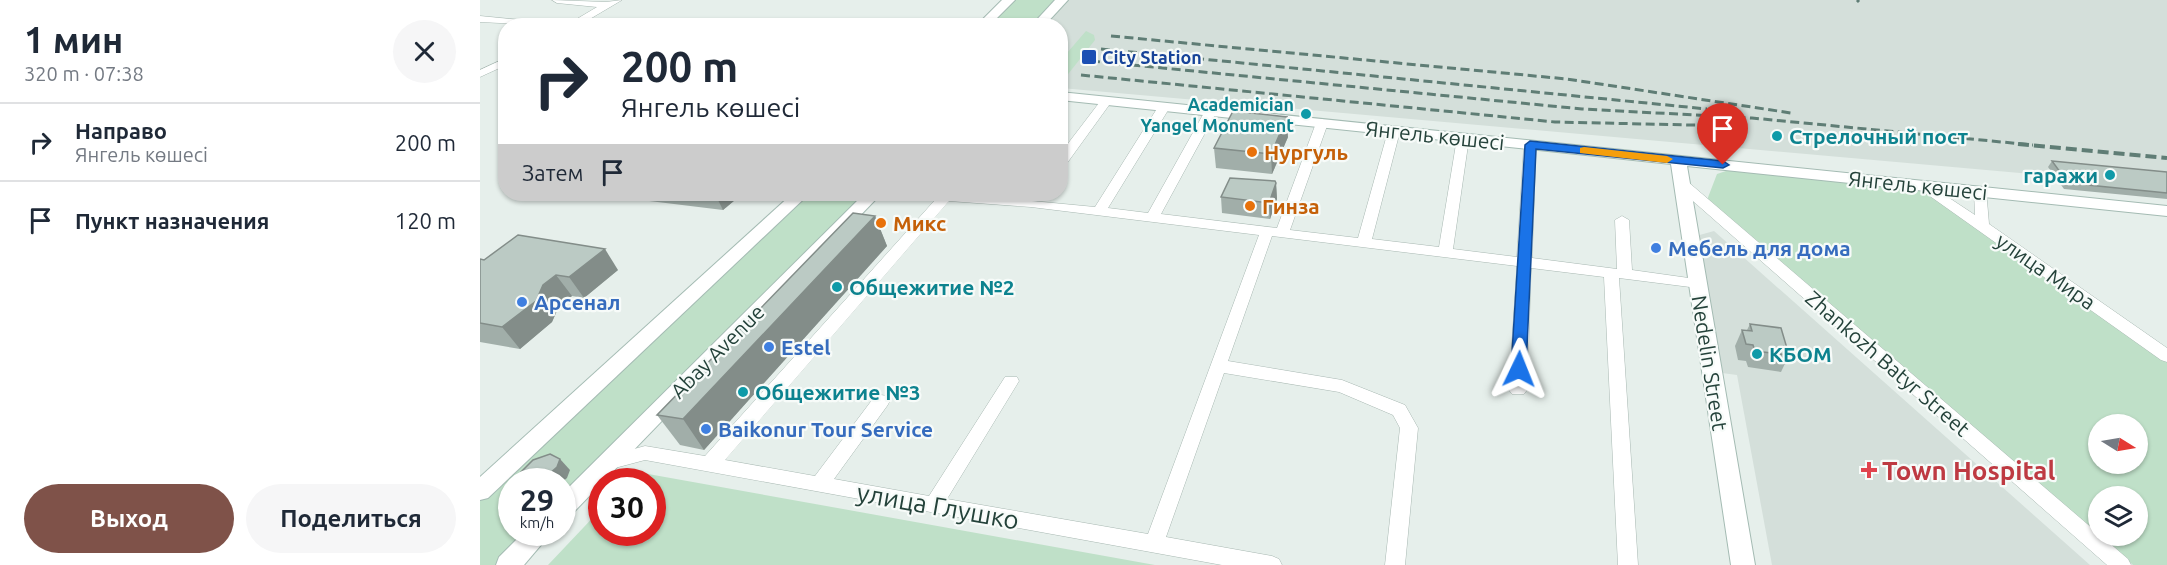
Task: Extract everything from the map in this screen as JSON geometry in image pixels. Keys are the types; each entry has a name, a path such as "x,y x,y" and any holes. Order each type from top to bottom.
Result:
{"street":[{"path":"557,0 612,2"},
{"path":"990,18 1009,0"},
{"path":"1045,18 1062,0"},
{"path":"584,18 612,2"},
{"path":"480,19 498,21"},
{"path":"480,75 498,65"},
{"name":"Янгель көшесі","path":"1068,97 2167,211"},
{"path":"1068,152 1106,100"},
{"path":"1099,211 1164,107"},
{"path":"1153,217 1211,111"},
{"path":"1154,544 1219,366 1322,123"},
{"path":"1364,243 1394,131"},
{"path":"1445,253 1463,138"},
{"path":"1518,390 1530,145"},
{"name":"Nedelin Street","path":"1678,160 1743,565"},
{"name":"Zhankozh Batyr Street","path":"1682,184 2121,565"},
{"name":"улица Мира","path":"1925,186 2167,356"},
{"path":"1981,192 1982,226"},
{"path":"480,490 793,201"},
{"name":"Abay Avenue","path":"576,495 866,201"},
{"path":"709,465 951,201"},
{"path":"1050,201 1099,211 1698,283"},
{"path":"1622,220 1618,274 1629,565"},
{"path":"1219,366 1342,386 1399,410 1409,428 1395,565"},
{"path":"934,504 1011,381"},
{"path":"820,484 881,401"},
{"name":"улица Глушко","path":"606,464 624,457 645,453 1272,565"},
{"path":"508,565 526,546"}],"shaded area":[{"path":"1046,0 2167,0 2167,186 1068,89 1068,18 1029,18"},
{"name":"Town Hospital","path":"1714,231 2090,565 1772,565 1737,375 1722,373 1696,236"}],"green space":[{"path":"1013,0 1058,0 1040,18 994,18"},
{"path":"1086,31 1094,35 1095,40 1068,74 1068,52"},
{"path":"1729,170 1923,191 2167,362 2167,565 2133,565 2111,546 2148,546 2148,486 2088,486 2088,526 1707,200 1717,174"},
{"path":"798,201 861,201 596,468 588,468 588,476 576,488 576,468 512,468"},
{"path":"666,477 1155,565 548,565 566,546 576,546 576,535 588,523 588,546 666,546"},
{"path":"498,481 498,546 519,546 499,565 480,565 480,498"}],"building":[{"path":"1233,111 1287,117 1271,154 1214,148"},
{"path":"2052,161 2167,172 2167,193 2068,183"},
{"path":"1230,178 1275,181 1269,203 1221,197"},
{"path":"853,213 875,216 683,419 657,415"},
{"path":"518,235 605,249 569,277 556,275 543,285 536,301 502,327 480,323 480,259 484,260"},
{"path":"1750,324 1781,328 1789,355 1755,351 1753,345 1746,344 1742,330 1752,331"},
{"path":"550,454 560,459 556,468 525,468 533,460"}],"railway":[{"path":"1111,36 1567,79 1791,113"},
{"path":"1101,49 1707,109"},
{"path":"1091,61 1582,109 1752,118 2033,145"},
{"path":"1081,75 1555,122 1735,126"},
{"path":"2018,144 2167,158"}],"slow traffic":[{"path":"1584,150 1667,159"}],"place":[{"name":"City Station","path":"1089,57"},
{"name":"Academician Yangel Monument","path":"1306,114"},
{"name":"Стрелочный пост","path":"1777,136"},
{"name":"Нургуль","path":"1252,152"},
{"name":"гаражи","path":"2110,175"},
{"name":"Гинза","path":"1250,206"},
{"name":"Микс","path":"881,223"},
{"name":"Мебель для дома","path":"1656,248"},
{"name":"Общежитие №2","path":"837,287"},
{"name":"Арсенал","path":"522,302"},
{"name":"Estel","path":"769,347"},
{"name":"КБОМ","path":"1757,354"},
{"name":"Общежитие №3","path":"743,392"},
{"name":"Baikonur Tour Service","path":"706,429"},
{"name":"Town Hospital","path":"1869,470"}],"route":[{"path":"1519,369 1530,145 1723,165"}]}
